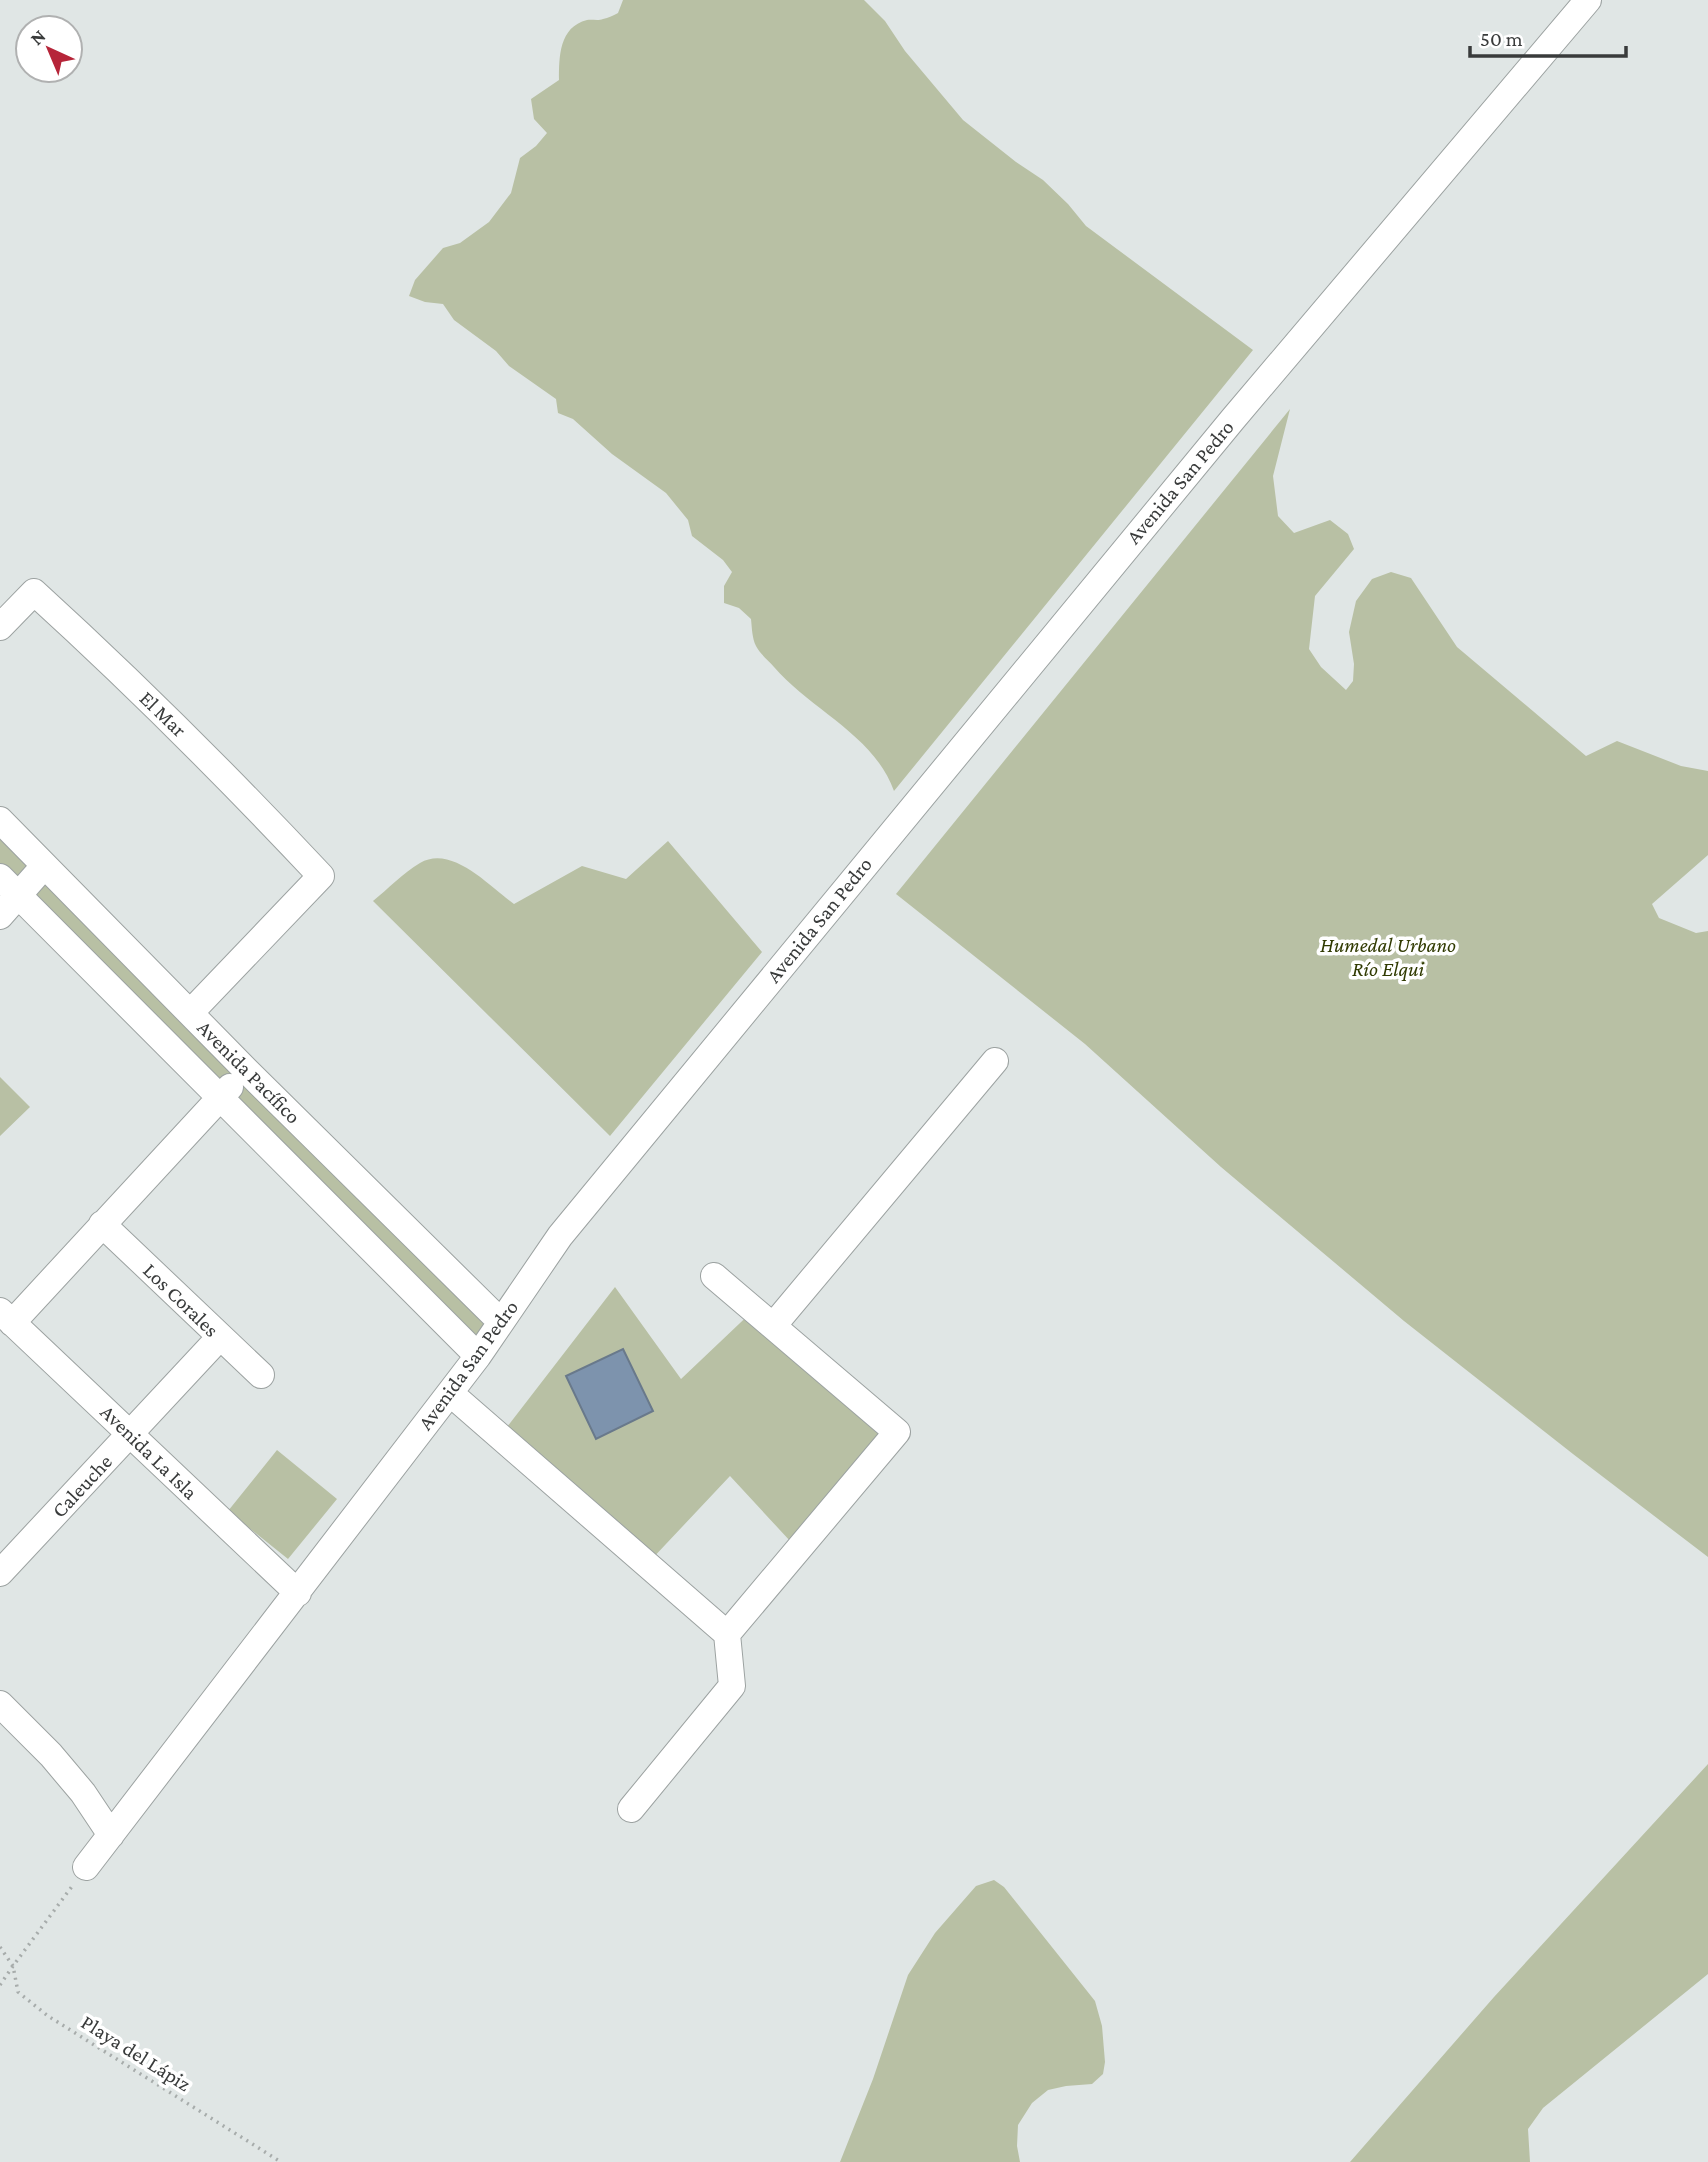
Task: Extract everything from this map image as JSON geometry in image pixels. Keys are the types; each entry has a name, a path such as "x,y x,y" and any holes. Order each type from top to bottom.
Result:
{"street":[{"name":"Avenida San Pedro","path":"86,1867 478,1356 560,1236 848,883 1233,419 1588,0"},
{"name":"El Mar","path":"0,627 34,592 203,752 321,876 190,1013"},
{"name":"Avenida Pacífico","path":"0,820 246,1070 500,1322"},
{"path":"0,916 9,886 44,866"},
{"name":"Avenida Pacífico","path":"9,886 478,1356"},
{"path":"773,1326 995,1062"},
{"path":"6,1317 102,1224 246,1070"},
{"name":"Los Corales","path":"102,1224 261,1375"},
{"path":"714,1276 897,1432 727,1633"},
{"name":"Avenida La Isla","path":"6,1317 298,1593"},
{"name":"Caleuche","path":"0,1573 220,1337"},
{"path":"450,1393 727,1633 732,1686 631,1809"},
{"path":"0,1704 51,1755 83,1793 111,1835"}],"path":[{"path":"0,1985 86,1867"},
{"name":"Playa del Lápiz","path":"0,1947 13,1966 18,1992 48,2016 281,2162"}],"green space":[{"path":"623,0 864,0 885,21 905,51 963,120 1043,180 1086,226 1253,350 894,791 885,771 857,738 789,682 760,652 754,640 751,619 739,608 724,603 724,586 732,572 723,560 692,536 688,520 666,493 612,454 573,419 558,413 556,399 509,366 496,351 454,320 443,304 425,302 409,296 415,280 443,248 460,243 489,222 511,193 520,158 547,133 534,119 531,99 559,80 562,44 571,29 587,20 601,20 618,13"},
{"name":"Humedal Urbano Río Elqui","path":"1290,409 1273,476 1278,516 1294,533 1330,520 1348,534 1354,549 1315,596 1309,649 1321,667 1346,690 1353,681 1354,664 1349,632 1356,601 1372,579 1391,572 1411,578 1457,647 1586,756 1617,741 1681,766 1708,771 1708,855 1652,904 1659,918 1696,933 1708,931 1708,1557 1404,1321 1221,1167 1085,1044 896,894"},
{"path":"0,832 490,1323 477,1343 0,865"},
{"path":"668,841 762,952 610,1136 373,901 420,863 445,859 470,870 514,904 582,866 626,879"},
{"path":"0,1077 30,1107 0,1136"},
{"path":"615,1287 681,1379 759,1305 898,1440 803,1555 730,1476 650,1561 500,1436"},
{"path":"277,1450 337,1499 288,1559 228,1511"},
{"path":"1708,1764 1708,1974 1543,2108 1528,2129 1530,2162 1350,2162 1494,1997"},
{"path":"994,1880 1004,1887 1095,2001 1102,2026 1105,2062 1103,2074 1092,2084 1048,2090 1032,2103 1018,2125 1017,2146 1020,2162 840,2162 873,2079 908,1975 935,1933 976,1886"}],"water":[{"path":"623,1349 653,1411 596,1439 566,1376"}]}
